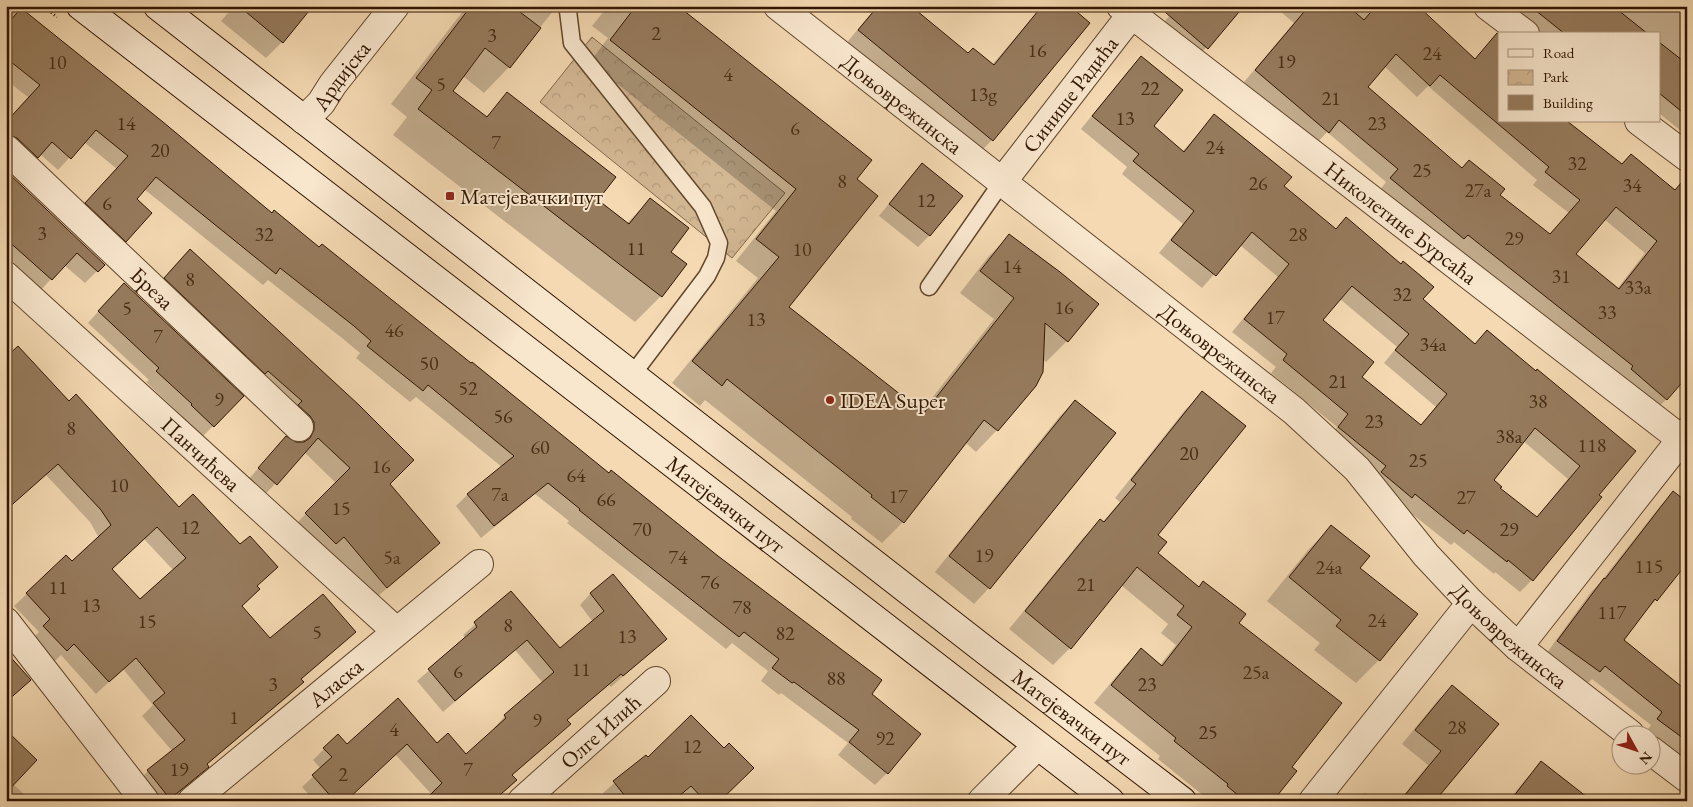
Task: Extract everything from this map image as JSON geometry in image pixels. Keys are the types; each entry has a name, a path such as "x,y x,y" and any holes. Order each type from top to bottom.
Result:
{"street":[{"name":"Матејевачки пут","path":"81,6 1110,801"},
{"name":"Матејевачки пут","path":"158,6 1055,705 1182,801"},
{"name":"Ардијска","path":"304,120 321,103 333,84 395,6"},
{"name":"Доњоврежинска","path":"778,6 1294,411 1357,469 1426,555 1470,603 1518,647 1617,724"},
{"path":"1488,6 1521,32"},
{"name":"Синише Радића","path":"1002,182 1130,9"},
{"name":"Николетине Бурсаћа","path":"1130,9 1684,436"},
{"path":"1640,122 1687,157"},
{"name":"Бреза","path":"6,149 300,427"},
{"name":"Панчићева","path":"6,276 396,631"},
{"path":"1518,647 1684,436"},
{"name":"Аласка","path":"192,801 479,564"},
{"path":"1313,801 1470,603"},
{"path":"6,622 134,796"},
{"name":"Олге Илић","path":"522,801 656,681"},
{"path":"982,801 1037,746"},
{"path":"1660,758 1687,778"}],"lane":[{"path":"571,6 568,11 572,43 703,207 719,243 716,258 706,276 632,375"},
{"path":"929,287 1002,182"}],"green space":[{"path":"592,37 785,193 732,258 540,102"}],"building":[{"path":"239,6 313,6 283,43"},
{"path":"471,6 512,6 541,28 510,68 485,48 453,91 487,117 507,92 616,177 598,200 629,224 650,198 689,228 671,252 687,264 662,297 418,109 432,90 416,78"},
{"path":"636,6 678,6 872,160 857,179 878,196 789,307 924,413 1014,298 980,271 1009,234 1099,304 1068,342 1045,323 1043,372 1036,386 998,431 984,420 904,523 871,497 872,495 727,379 722,386 692,361 779,257 756,239 796,189 610,40"},
{"path":"878,6 911,6 968,53 973,48 994,65 1042,6 1070,6 1090,23 993,141 858,30"},
{"path":"1158,6 1244,6 1208,49"},
{"path":"1309,6 1348,6 1364,20 1376,6 1418,6 1475,59 1498,34 1498,122 1568,122 1622,164 1631,154 1675,190 1687,176 1687,377 1667,400 1631,369 1633,366 1468,235 1464,239 1390,178 1398,169 1339,120 1329,133 1255,70","holes":["1396,54 1430,86 1440,75 1549,167 1545,172 1580,200 1550,234 1500,195 1505,189 1469,160 1462,168 1368,87","1616,207 1657,241 1619,289 1576,254"]},
{"path":"1530,6 1613,6 1646,32 1562,32"},
{"path":"21,8 163,122 272,213 274,210 319,247 322,244 609,473 611,470 718,556 882,680 872,694 921,734 888,774 849,742 859,730 772,668 779,659 744,632 739,637 631,552 548,483 494,526 467,494 514,456 428,385 423,391 367,346 371,341 354,326 280,268 276,274 156,177 137,199 152,213 126,242 85,203 128,156 96,130 71,159 52,142 38,158 17,138 6,134 6,122 40,85 6,58 6,26"},
{"path":"1660,43 1687,64 1687,116 1660,94"},
{"path":"1141,56 1183,90 1154,126 1184,152 1214,114 1292,177 1284,186 1336,229 1346,217 1401,264 1403,261 1434,287 1423,299 1475,344 1487,330 1636,451 1599,495 1602,497 1533,581 1467,530 1464,534 1415,494 1412,498 1381,472 1386,466 1338,427 1348,414 1283,360 1287,354 1244,319 1289,264 1252,232 1216,276 1171,240 1194,211 1133,161 1139,154 1092,116","holes":["1352,286 1409,334 1395,350 1447,394 1421,425 1362,377 1374,362 1323,320","1535,428 1580,466 1537,517 1500,488 1502,487 1494,480"]},
{"path":"922,163 963,196 930,236 889,204"},
{"path":"6,171 105,265 98,272 77,253 52,280 6,239"},
{"path":"190,249 359,405 414,460 390,484 440,543 387,588 344,537 336,544 305,513 350,468 318,438 277,485 258,468 286,436 296,442 304,442 310,438 314,430 314,422 298,405 302,401 268,371 265,374 164,278"},
{"path":"124,283 244,396 214,427 156,371 159,368 98,311"},
{"path":"18,346 69,401 76,394 179,507 193,494 240,544 250,536 278,567 257,586 260,589 242,606 270,638 323,594 356,632 301,679 304,682 207,764 209,767 170,799 147,770 185,740 153,703 165,693 136,658 109,682 74,644 67,651 43,626 50,619 26,593 66,555 72,561 111,525 101,510 58,464 6,510 6,357","holes":["157,527 186,558 140,599 112,569"]},
{"path":"1202,391 1246,426 1158,535 1167,542 1158,553 1199,587 1203,581 1246,614 1239,623 1342,703 1292,767 1297,771 1273,801 1245,801 1227,786 1228,784 1174,741 1176,738 1111,685 1141,648 1162,666 1192,627 1177,615 1184,606 1137,567 1071,649 1025,611 1100,519 1104,522 1136,484 1131,480"},
{"path":"1075,400 1116,433 990,589 949,556"},
{"path":"1673,491 1687,502 1687,563 1657,601 1655,599 1624,640 1687,691 1687,741 1657,719 1662,712 1605,666 1600,672 1557,641"},
{"path":"1331,525 1370,556 1360,568 1418,614 1380,661 1336,626 1341,620 1289,577"},
{"path":"613,574 667,639 623,676 621,674 567,720 571,724 512,775 517,780 493,801 424,801 442,783 407,744 346,801 335,801 312,775 332,757 323,748 338,734 347,744 398,698 437,743 448,733 466,754 506,718 504,715 554,672 527,640 455,701 428,669 477,627 474,622 511,591 560,648 604,611 590,593"},
{"path":"6,652 31,680 6,702"},
{"path":"1452,685 1499,724 1435,801 1400,801 1441,751 1415,730"},
{"path":"691,715 724,748 729,743 754,768 720,801 705,801 691,786 673,801 629,801 613,781 646,755 648,757"},
{"path":"6,730 37,760 6,793"},
{"path":"1541,761 1592,801 1510,801"}],"place":[{"name":"Матејевачки пут","path":"450,196"},
{"name":"IDEA Super","path":"830,400"}]}
